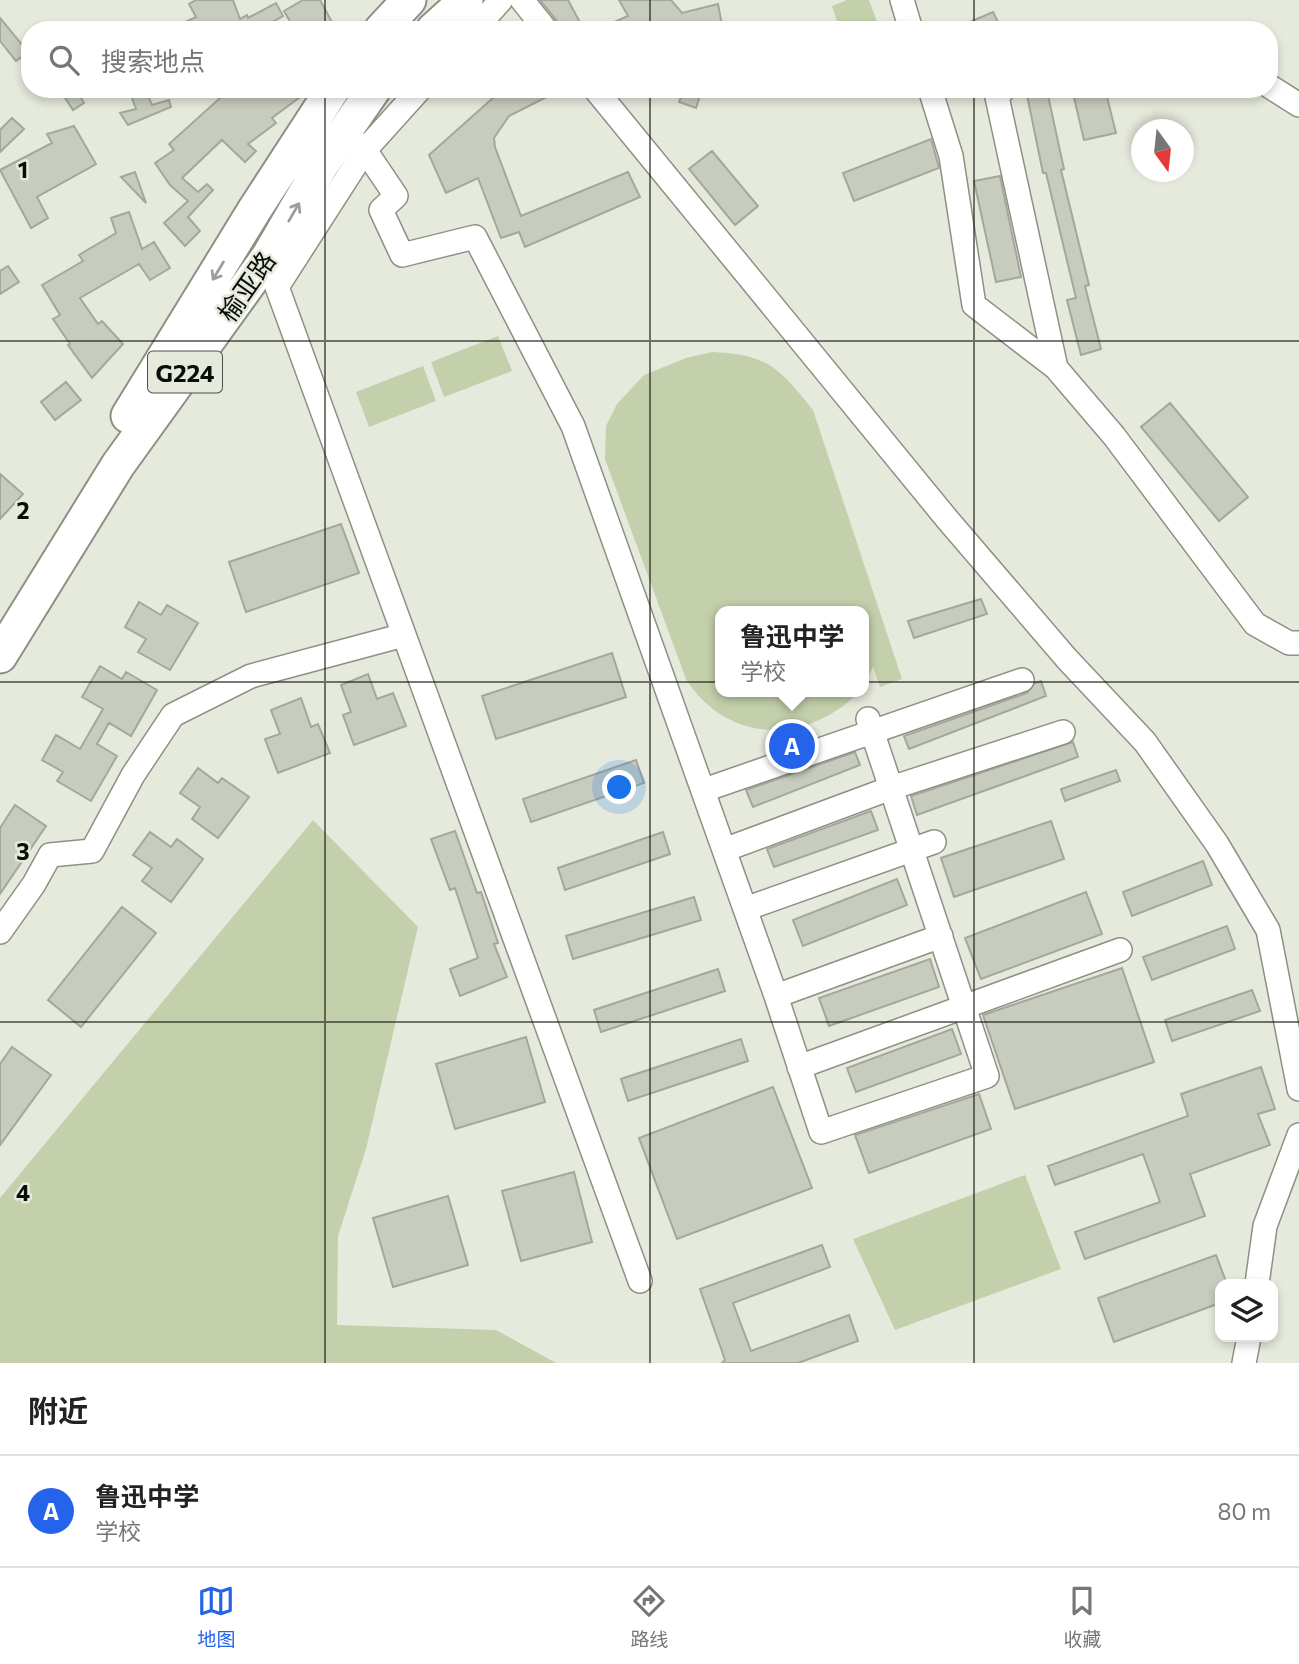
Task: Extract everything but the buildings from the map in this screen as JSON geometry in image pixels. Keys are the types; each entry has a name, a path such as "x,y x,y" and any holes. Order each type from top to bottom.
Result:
{"highway":[{"path":"389,21 409,0"},
{"path":"443,21 466,0"},
{"name":"榆亚路","path":"0,625 255,209 327,98"},
{"name":"榆亚路","path":"0,656 118,465 273,272 321,166 355,141 371,98"}],"street":[{"path":"482,21 501,0"},
{"path":"522,0 539,21"},
{"path":"902,0 908,21"},
{"path":"1278,92 1299,105"},
{"path":"409,98 355,141 396,196 381,210 402,255 475,237 573,426 776,996 821,1132 988,1076 870,725"},
{"path":"601,98 947,519 1068,659 1145,742 1222,850 1268,930 1299,1089"},
{"path":"933,98 951,156 974,305 1056,369 1114,436 1255,624 1289,643 1299,643"},
{"path":"997,98 1056,369"},
{"path":"273,272 640,1281"},
{"path":"0,932 34,884 50,855 92,851 133,775 173,715 251,676 404,635"},
{"path":"713,787 870,725 1022,680"},
{"path":"724,850 891,788 1063,732"},
{"path":"745,909 934,842"},
{"path":"776,996 941,936"},
{"path":"799,1067 1120,950"},
{"path":"1257,1279 1265,1226 1299,1135"},
{"path":"1244,1363 1248,1342"}],"green space":[{"path":"847,0 869,0 877,21 837,21 832,6"},
{"path":"498,336 512,371 444,397 431,362"},
{"path":"712,352 731,353 760,360 781,374 813,410 902,679 880,687 873,667 869,675 869,606 715,606 715,697 853,697 816,721 792,728 768,730 745,726 723,716 703,700 686,679 605,459 606,426 617,404 644,375 686,358"},
{"path":"423,366 436,401 369,427 356,392"},
{"path":"313,820 418,927 366,1149 338,1236 337,1325 496,1330 556,1363 0,1363 0,1198"},
{"path":"1025,1175 1061,1269 895,1330 853,1239"}],"place":[{"name":"鲁迅中学","path":"792,746"}]}
